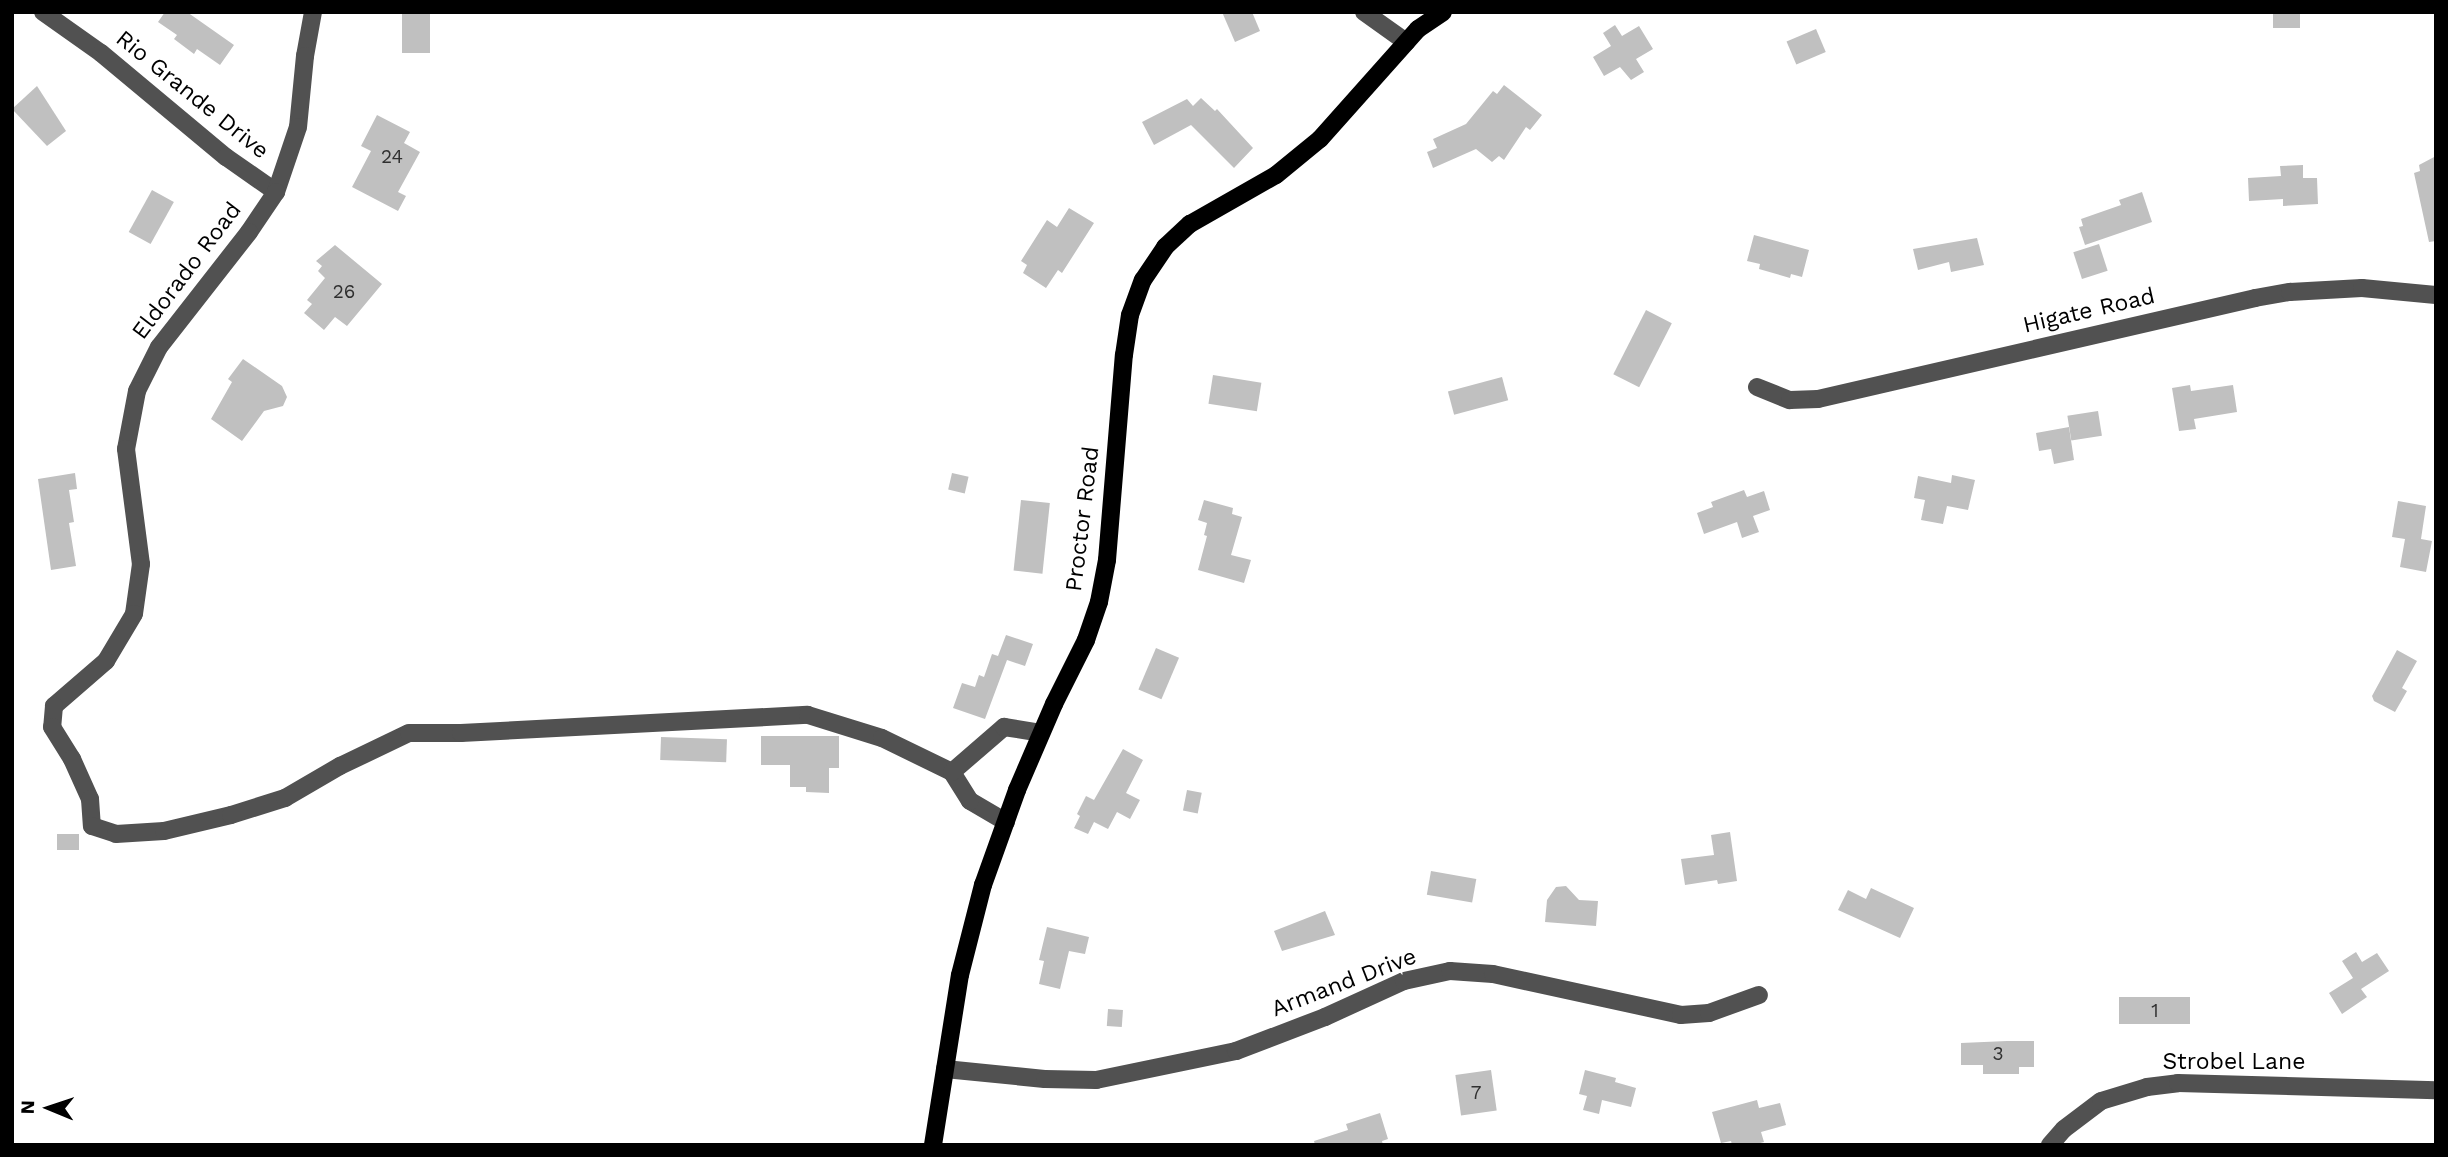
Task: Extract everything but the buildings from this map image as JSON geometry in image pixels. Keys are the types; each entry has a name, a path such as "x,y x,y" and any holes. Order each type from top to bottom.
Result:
{"main road":[{"name":"Proctor Road","path":"933,1145 960,975 984,885 1041,733 1086,640 1099,602 1107,560 1124,355 1130,315 1143,280 1165,247 1190,224 1276,175 1320,139 1406,42 1443,12"}],"street":[{"name":"Rio Grande Drive","path":"43,12 101,53 226,157 276,192"},
{"name":"Eldorado Road","path":"313,12 304,56 298,127 276,192 234,252 159,347 137,391 126,449 141,564 134,614 106,661 54,706 52,727 72,759 90,799 92,826 116,834 164,831 231,815 285,797 340,766 409,733 461,733 808,715 882,738 952,772"},
{"path":"1364,12 1406,42"},
{"name":"Higate Road","path":"1757,387 1790,400 1818,399 2290,292 2362,288 2436,295"},
{"path":"1006,822 970,802 952,772 1004,727 1041,733"},
{"name":"Armand Drive","path":"945,1069 1045,1079 1108,1077 1236,1051 1404,981 1450,971 1493,974 1681,1015 1709,1013 1759,995"},
{"name":"Strobel Lane","path":"2050,1145 2064,1129 2101,1101 2147,1087 2178,1083 2436,1090"}]}
